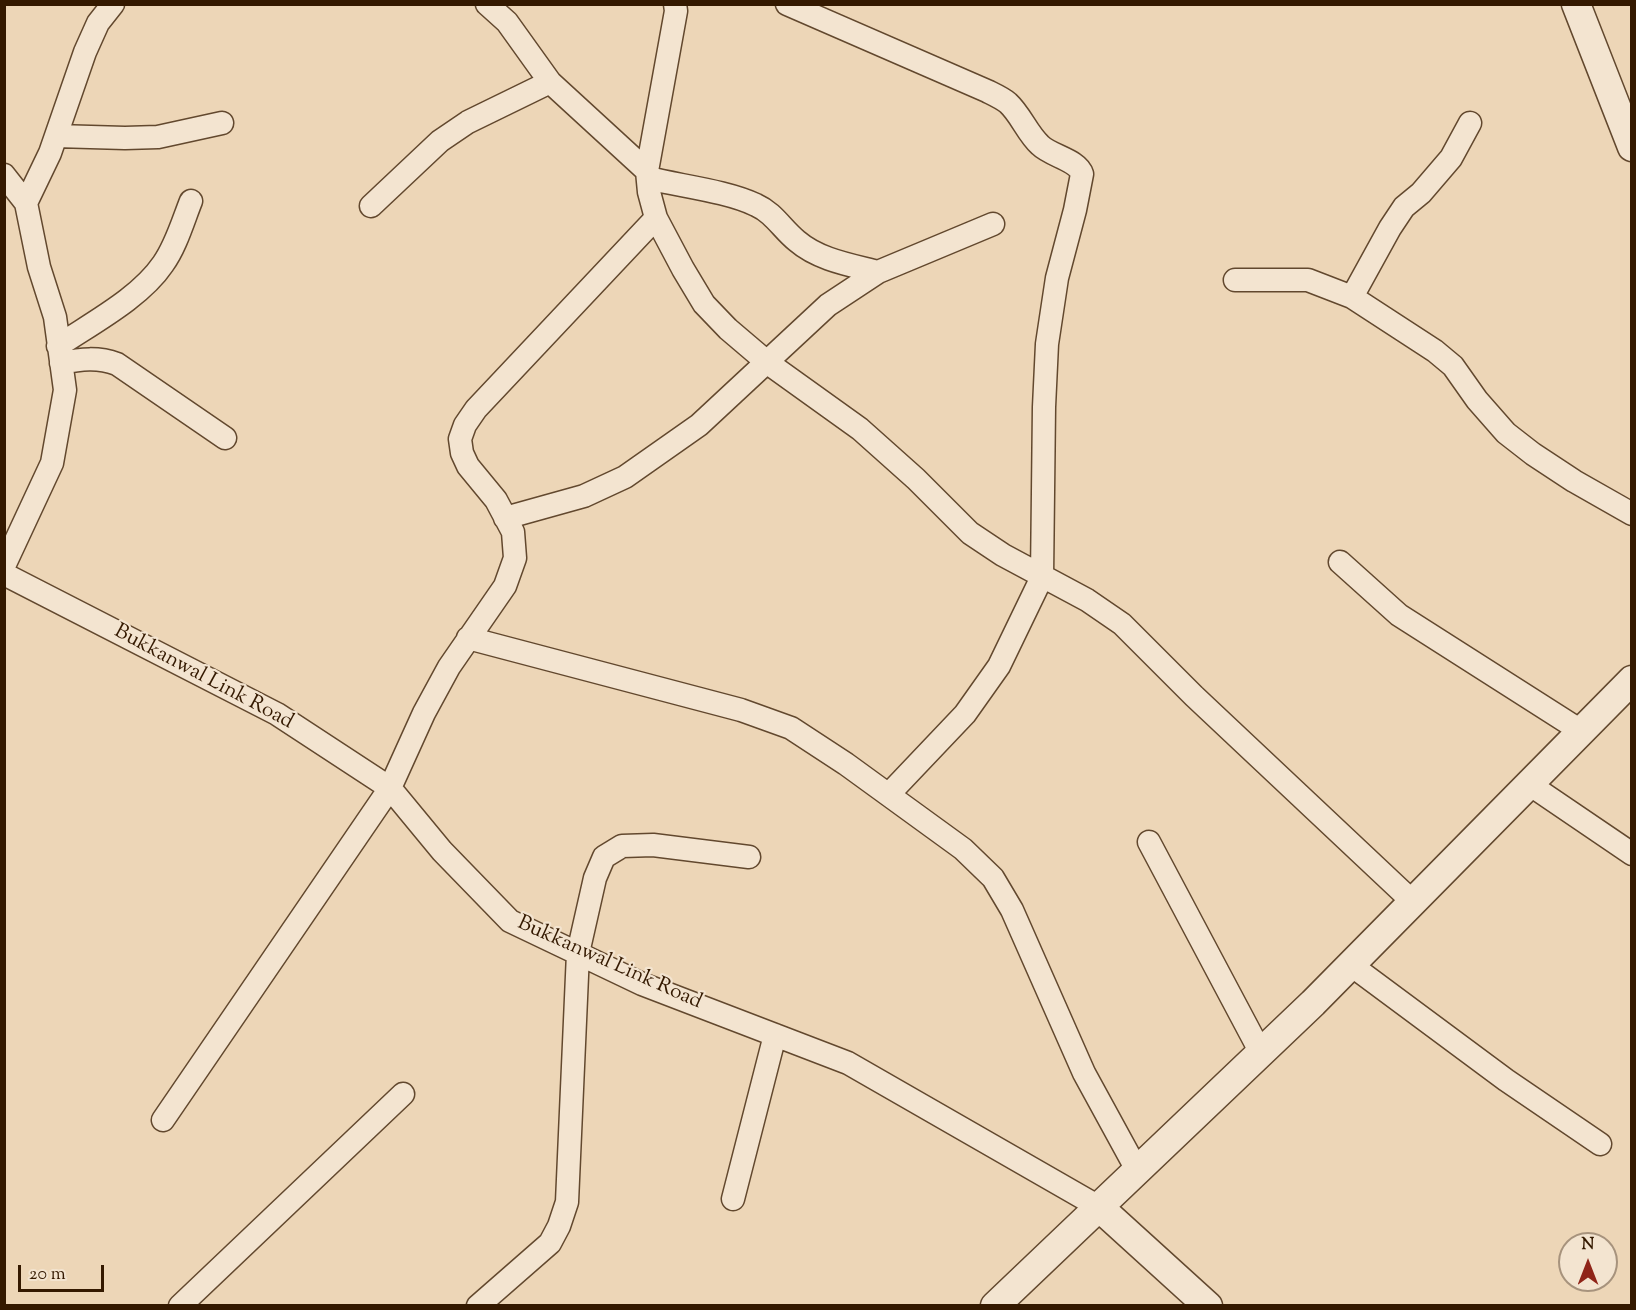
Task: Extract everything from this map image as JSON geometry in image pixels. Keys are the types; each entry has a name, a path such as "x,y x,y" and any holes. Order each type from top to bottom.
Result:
{"street":[{"path":"26,203 50,153 85,52 98,23 113,4"},
{"path":"487,4 507,22 550,82 648,175 741,198 759,206 781,223 796,241 815,253 878,272"},
{"path":"675,4 676,12 648,175 656,218 704,304 728,329 768,363 860,429 916,479 970,533 1003,555 1087,600 1122,624 1194,696 1413,902"},
{"path":"787,4 987,91 1007,102 1040,145 1054,155 1074,163 1081,170 1081,184 1057,278 1047,344 1042,577 999,666 965,714 889,794"},
{"path":"1576,4 1632,147"},
{"path":"371,206 440,141 468,122 550,82"},
{"path":"56,136 158,137 222,123"},
{"path":"1352,297 1404,207 1421,193 1451,158 1470,123"},
{"path":"4,175 26,203 39,267 55,317 64,390 52,463 7,554"},
{"path":"60,354 137,293 163,264 191,201"},
{"path":"163,1120 390,788 424,713 468,638 505,586 515,558 513,532 496,500 468,466 462,453 460,439 465,425 476,409 656,218"},
{"path":"505,518 584,496 625,477 699,425 768,363 828,304 878,272 993,224"},
{"path":"1235,280 1308,280 1352,297 1435,351 1453,366 1477,400 1506,433 1524,447 1574,481 1632,514"},
{"path":"60,354 106,360 117,364 225,438"},
{"path":"1340,562 1399,615 1581,731"},
{"name":"Bukkanwal Link Road","path":"4,574 277,714 390,788 442,851 510,921 642,984 848,1063 1098,1207"},
{"path":"468,638 741,710 791,729 846,764 963,849 993,878 1012,910 1084,1073 1137,1170"},
{"path":"995,1305 1351,965 1632,680"},
{"path":"1529,784 1632,854"},
{"path":"1149,842 1261,1053"},
{"path":"478,1305 550,1243 559,1226 567,1202 578,953 595,878 604,856 622,846 653,845 749,857"},
{"path":"1351,965 1506,1080 1599,1144"},
{"path":"733,1199 775,1035"},
{"path":"180,1305 404,1094"},
{"path":"1098,1207 1208,1305"}]}
